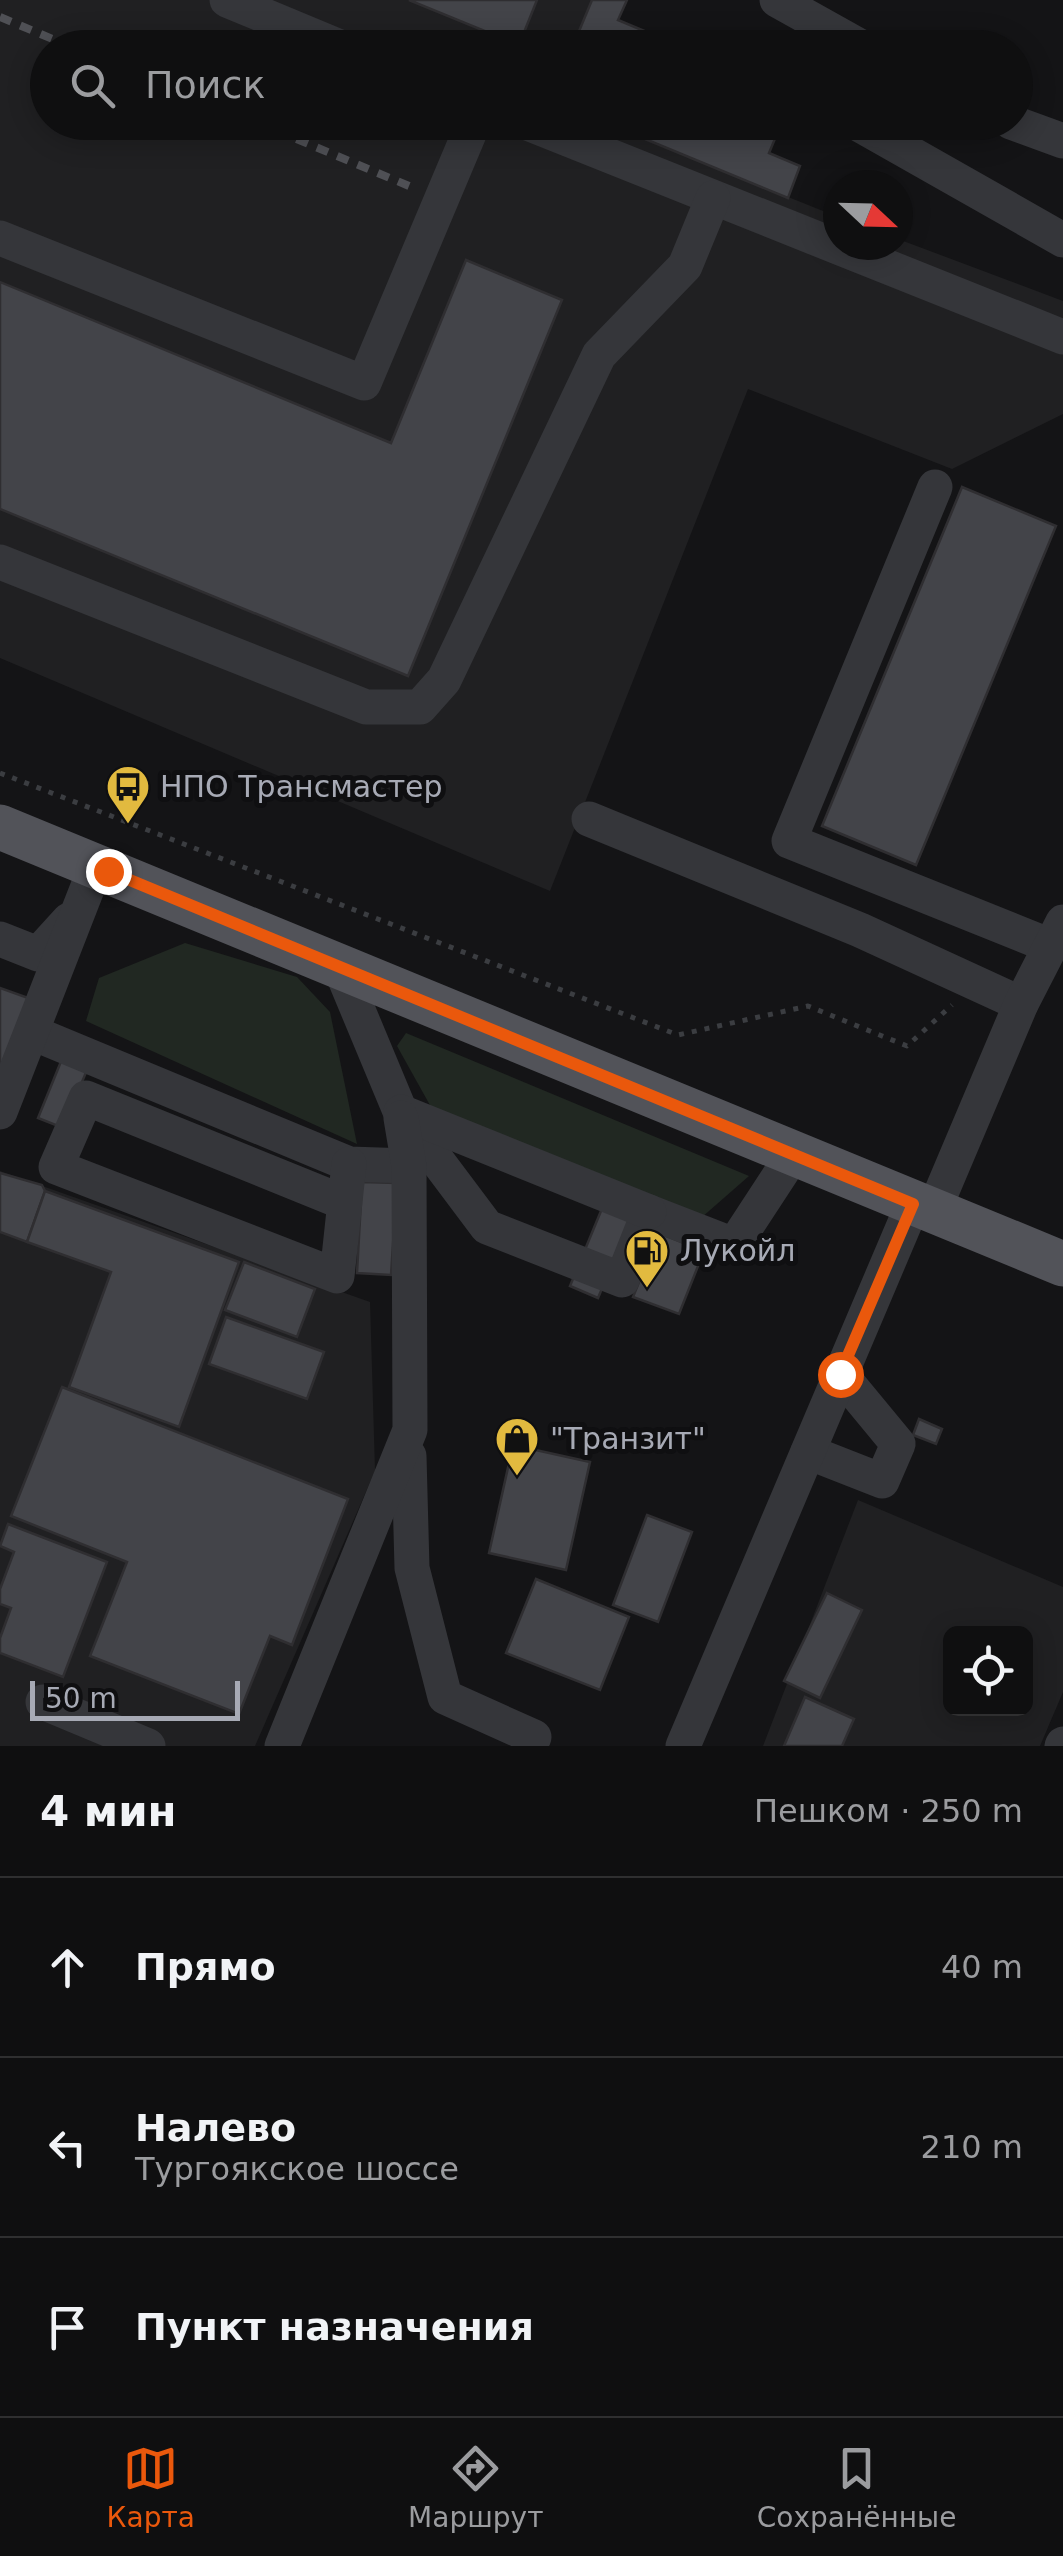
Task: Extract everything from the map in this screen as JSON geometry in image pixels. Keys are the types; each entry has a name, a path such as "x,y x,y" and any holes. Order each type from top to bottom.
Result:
{"main road":[{"path":"0,827 1063,1264"}],"lane":[{"path":"227,0 299,30"},
{"path":"776,0 830,30"},
{"path":"1033,130 1063,141"},
{"path":"0,238 364,383 466,140"},
{"path":"570,140 1063,337"},
{"path":"887,140 1063,240"},
{"path":"0,562 366,706 420,707 444,680 599,355 685,266 713,198"},
{"path":"683,1746 840,1374 1056,934 789,840 935,487"},
{"path":"589,818 860,930 1020,1004"},
{"path":"0,1112 96,866"},
{"path":"0,939 38,954 80,908"},
{"path":"340,967 400,1112 410,1166 407,1501 412,1568 445,1697 534,1736"},
{"path":"33,1033 350,1164 410,1166"},
{"path":"345,1203 86,1098 56,1167 337,1276 350,1164"},
{"path":"400,1112 487,1227 622,1280 649,1212"},
{"path":"400,1112 734,1245 793,1154"},
{"path":"808,1452 882,1481 898,1444 840,1374"},
{"path":"282,1746 410,1430"},
{"path":"43,1702 148,1746"}],"path":[{"path":"0,773 678,1034 808,1006 907,1046 976,984"}],"shaded area":[{"path":"0,0 592,0 579,30 30,30 30,140 646,140 823,211 823,260 913,260 913,245 1063,301 1063,414 952,469 748,389 550,891 0,658"},
{"path":"185,943 297,977 330,1012 357,1144 86,1021 99,978"},
{"path":"406,1033 749,1176 701,1218 431,1107 397,1046"},
{"path":"0,1171 370,1302 375,1471 255,1746 0,1746"},
{"path":"858,1500 1063,1587 1063,1692 1040,1746 763,1746"}],"building":[{"path":"409,0 537,0 525,30 482,30"},
{"path":"592,0 627,0 618,20 642,30 580,30"},
{"path":"648,140 774,140 769,153 800,166 788,198"},
{"path":"466,260 562,300 408,676 0,509 0,282 391,443"},
{"path":"962,487 1056,526 916,865 822,826"},
{"path":"0,988 31,999 0,1070"},
{"path":"62,1059 87,1070 63,1128 38,1118"},
{"path":"0,1173 42,1185 45,1191 27,1242 0,1232"},
{"path":"362,1182 397,1183 391,1275 357,1273"},
{"path":"45,1191 239,1262 179,1427 69,1387 111,1272 27,1242"},
{"path":"608,1194 637,1206 598,1298 570,1286"},
{"path":"659,1233 704,1251 679,1314 633,1297"},
{"path":"244,1262 315,1289 297,1337 225,1310"},
{"path":"226,1317 324,1352 307,1399 209,1364"},
{"path":"62,1387 348,1499 292,1645 270,1636 239,1714 90,1656 127,1562 11,1516"},
{"path":"919,1419 942,1429 936,1444 913,1435"},
{"path":"513,1445 590,1462 566,1570 489,1553"},
{"path":"647,1515 692,1532 658,1622 613,1605"},
{"path":"8,1524 107,1562 63,1677 0,1653 0,1638 11,1608 0,1604 0,1589 14,1552 0,1546"},
{"path":"536,1579 629,1617 600,1690 506,1653"},
{"path":"827,1593 862,1610 820,1698 784,1681"},
{"path":"805,1697 854,1719 842,1746 784,1746"}],"railway":[{"path":"0,17 31,30"},
{"path":"299,140 409,186"}],"place":[{"name":"НПО Трансмастер","path":"128,825"},
{"name":"Лукойл","path":"647,1289"},
{"name":"\"Транзит\"","path":"517,1477"}],"route":[{"path":"108,871 913,1204 840,1374"}]}
